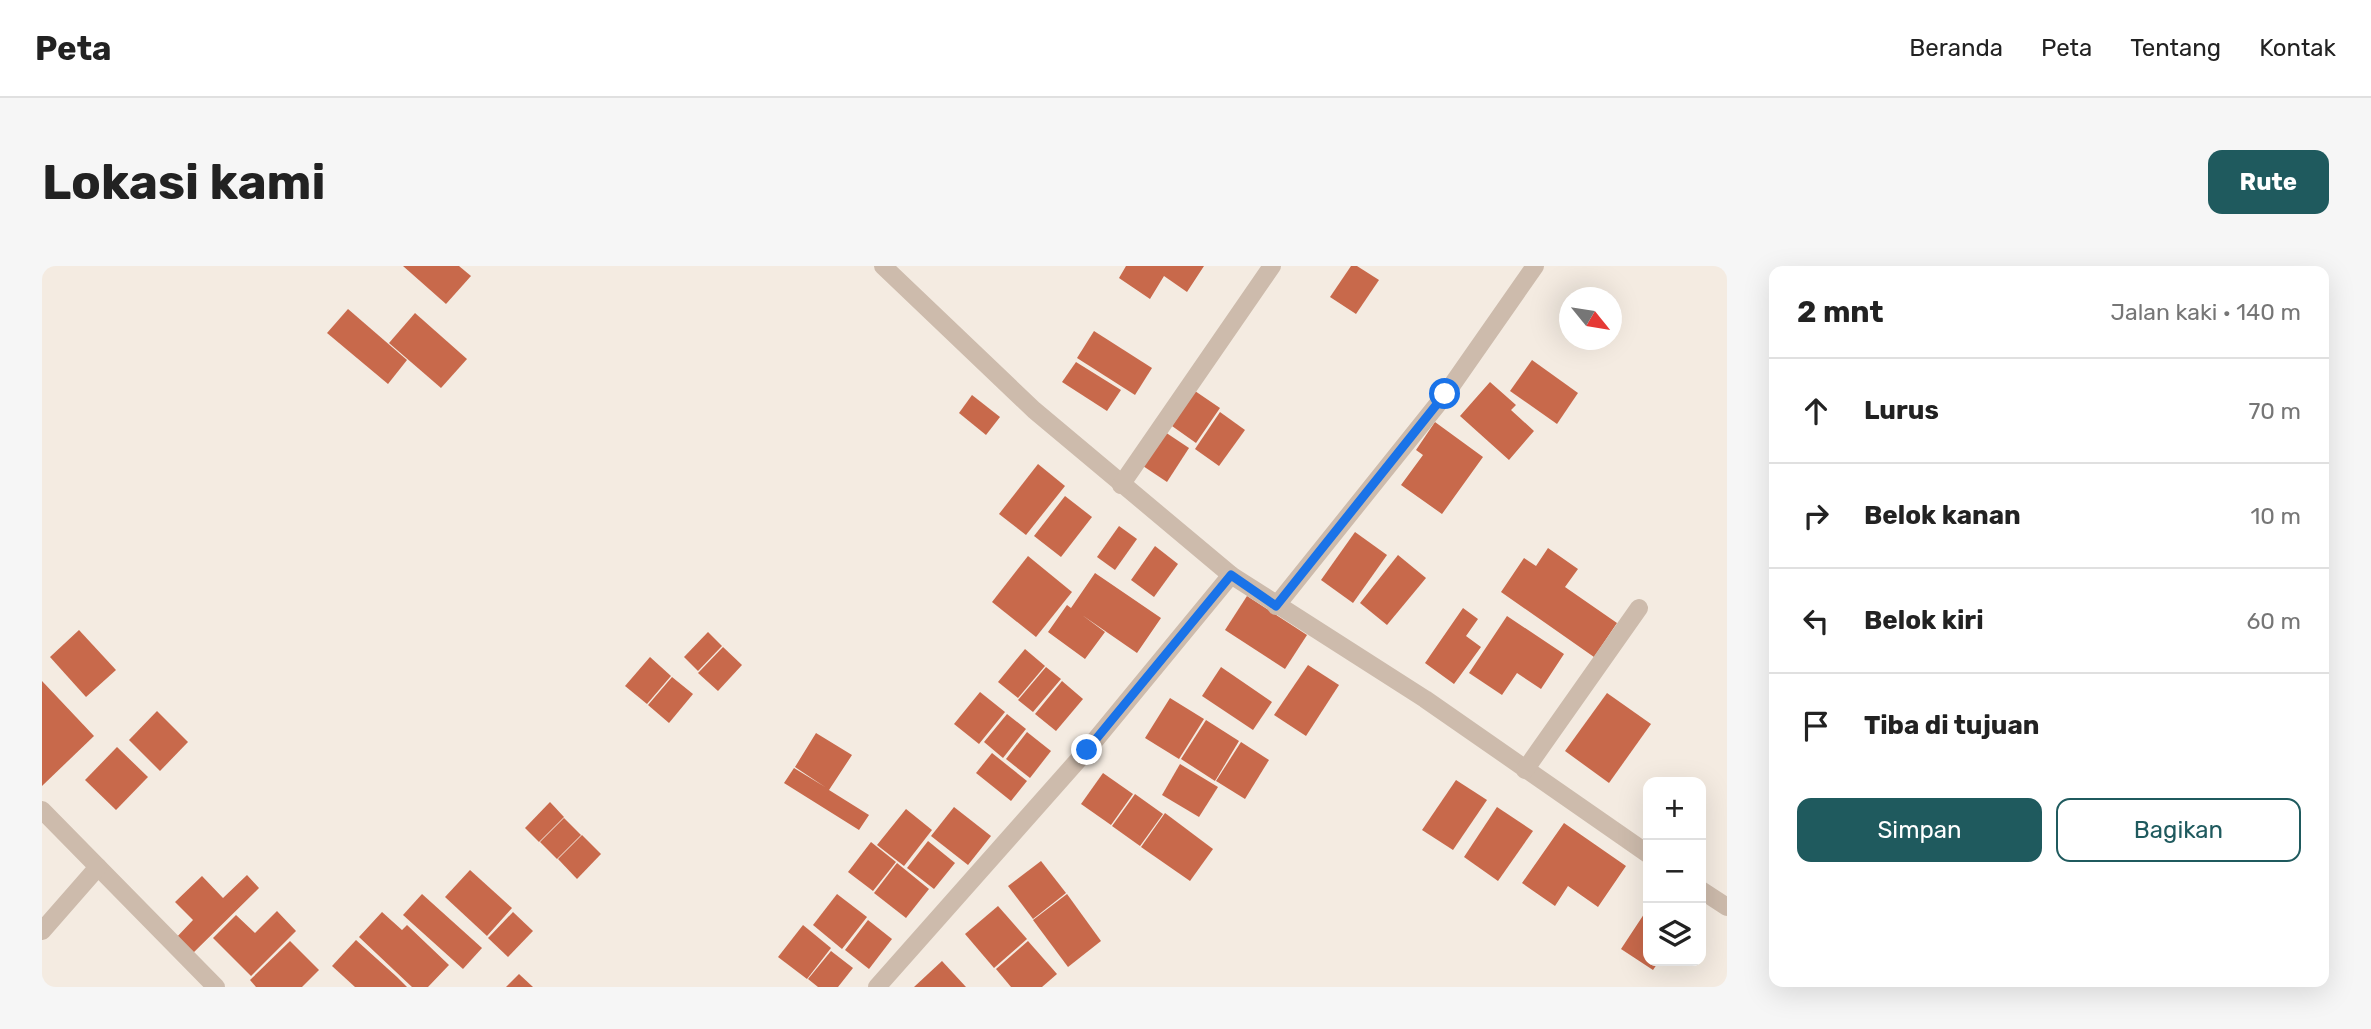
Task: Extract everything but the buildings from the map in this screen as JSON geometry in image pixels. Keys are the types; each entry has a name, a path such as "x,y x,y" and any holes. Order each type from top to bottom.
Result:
{"street":[{"path":"883,266 1034,410 1231,575 1424,699 1643,851"},
{"path":"1121,485 1272,266"},
{"path":"1276,606 1445,394 1535,266"},
{"path":"877,987 1087,750 1231,575"},
{"path":"1525,770 1639,608"},
{"path":"42,810 216,987"},
{"path":"42,931 98,867"},
{"path":"1706,893 1727,908"}],"route":[{"path":"1087,750 1231,575 1276,606 1445,394"}]}
